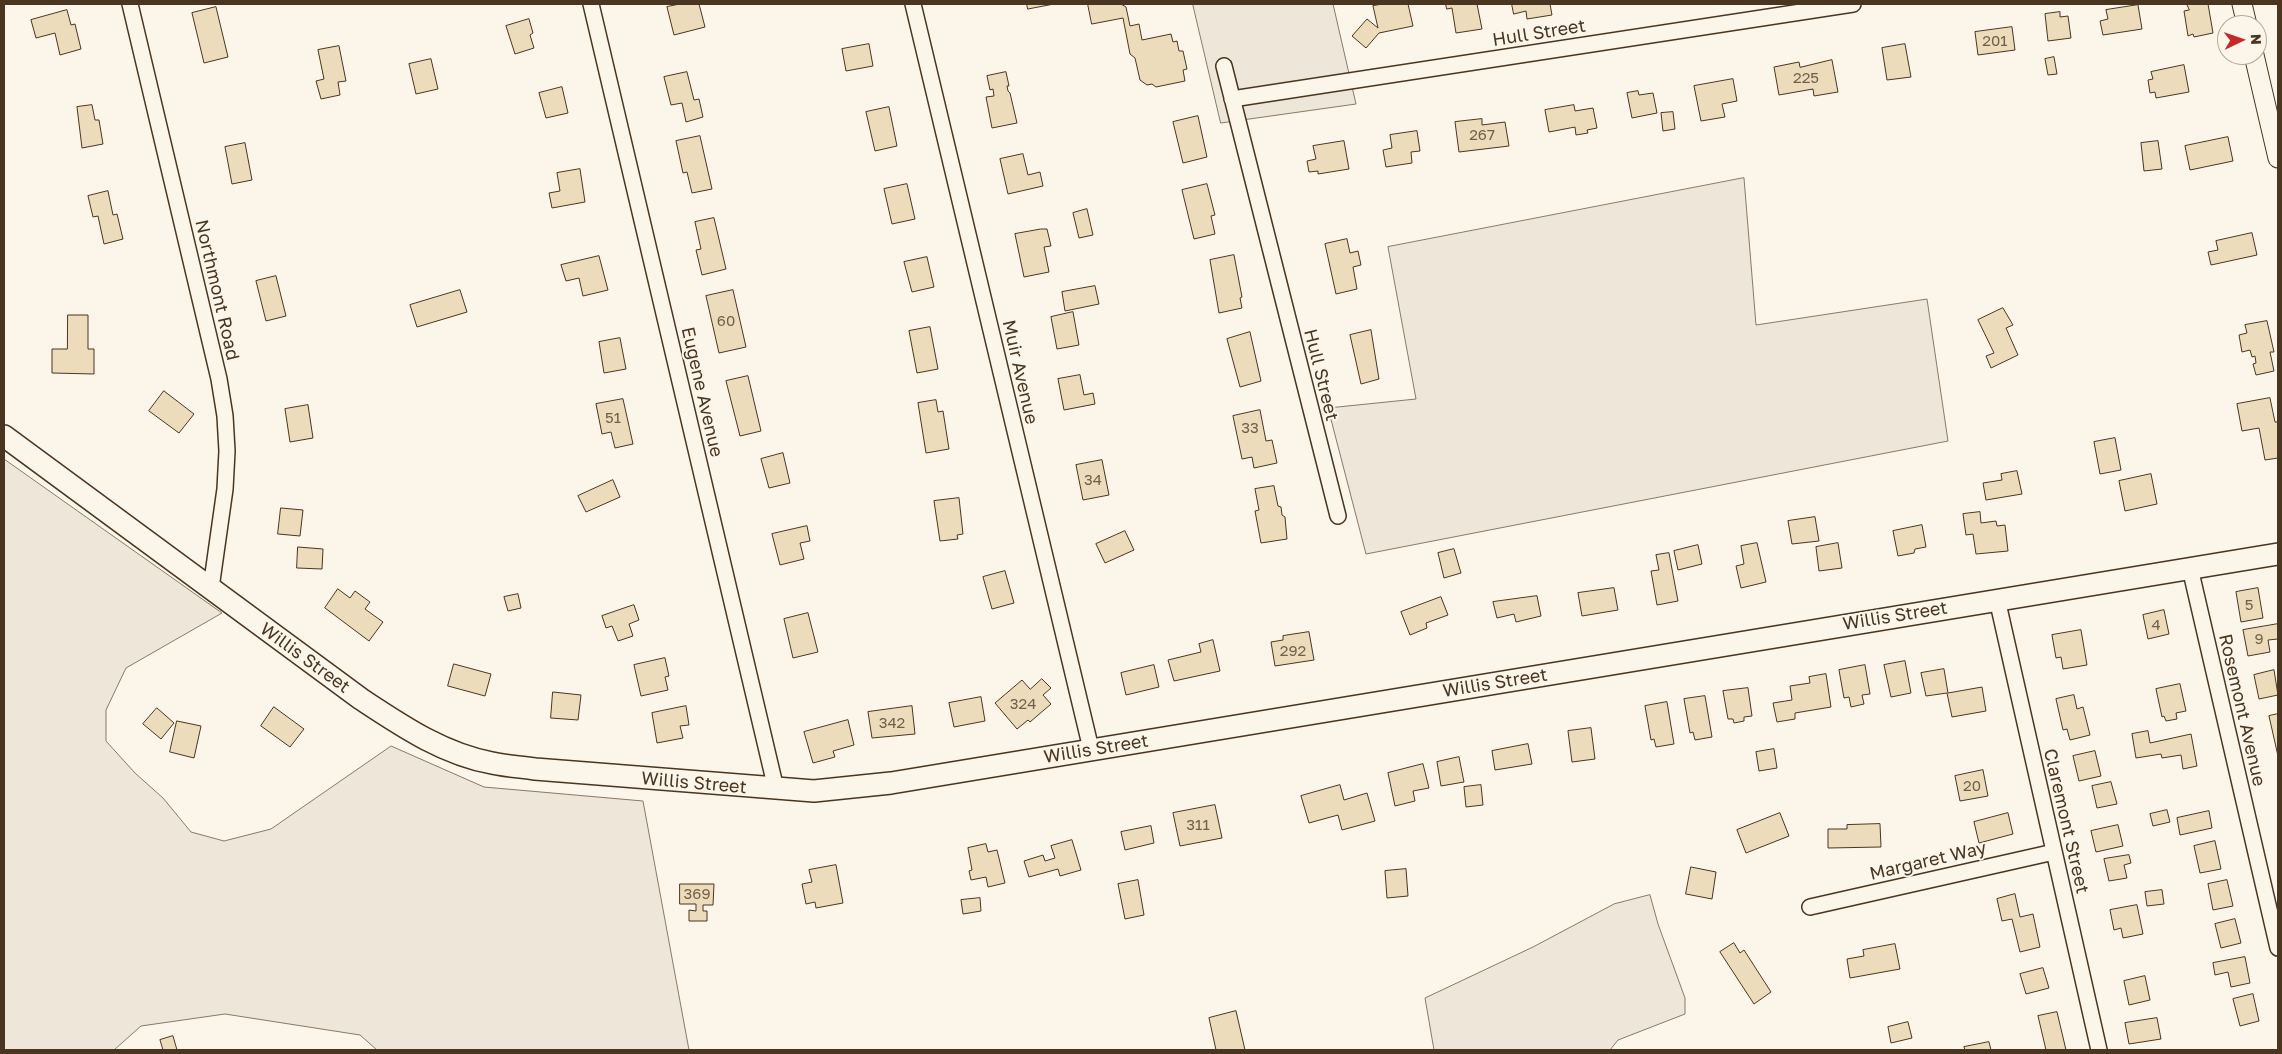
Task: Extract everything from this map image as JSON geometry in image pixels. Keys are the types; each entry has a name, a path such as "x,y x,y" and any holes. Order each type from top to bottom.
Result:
{"main road":[{"name":"Willis Street","path":"4,436 402,727 432,742 470,757 492,763 535,769 814,791 891,783 2278,554"}],"street":[{"name":"Northmont Road","path":"130,4 219,379 226,416 225,489 210,588"},
{"name":"Eugene Avenue","path":"591,4 776,789"},
{"name":"Muir Avenue","path":"913,4 1092,749"},
{"name":"Hull Street","path":"1232,99 1852,4"},
{"path":"2256,65 2278,158"},
{"name":"Hull Street","path":"1224,66 1338,516"},
{"name":"Rosemont Avenue","path":"2190,568 2278,948"},
{"name":"Claremont Street","path":"1997,599 2099,1050"},
{"name":"Margaret Way","path":"1810,907 2054,852"}],"shaded area":[{"path":"1193,4 1333,4 1356,104 1221,123"},
{"path":"1744,178 1756,325 1927,299 1948,441 1366,554 1328,408 1416,399 1388,247"},
{"path":"4,459 222,613 126,668 106,710 106,741 135,773 163,798 191,832 224,841 271,829 391,746 484,787 643,801 689,1050 377,1050 360,1035 225,1014 141,1026 114,1050 4,1050"},
{"path":"1650,895 1658,924 1685,998 1685,1014 1618,1040 1610,1050 1434,1050 1425,998 1533,947 1614,904"}],"building":[{"path":"680,4 699,4 705,27 674,35 667,7"},
{"path":"1027,4 1054,4 1028,9"},
{"path":"1088,4 1121,4 1126,7 1130,26 1139,24 1142,40 1171,34 1173,42 1177,41 1179,51 1183,51 1187,69 1183,70 1185,81 1156,87 1152,84 1147,85 1140,80 1135,58 1130,54 1123,18 1092,24"},
{"path":"1408,4 1413,26 1379,33 1366,48 1352,36 1367,19 1378,28 1373,6"},
{"path":"1446,4 1477,4 1482,29 1456,33 1452,8 1447,9"},
{"path":"1512,4 1550,4 1552,15 1527,19 1526,11 1514,14"},
{"path":"2187,4 2208,4 2213,33 2194,37 2193,34 2188,36 2184,11 2189,10"},
{"path":"2138,5 2142,29 2103,35 2100,21 2108,19 2106,10"},
{"path":"216,7 228,57 204,63 192,13"},
{"path":"67,10 71,25 75,24 81,49 60,55 55,33 36,38 31,20"},
{"path":"2060,12 2060,17 2068,16 2071,38 2048,41 2045,14"},
{"path":"529,19 533,33 530,35 534,48 515,54 506,26"},
{"path":"2012,27 2015,50 1978,55 1975,32"},
{"path":"869,44 873,66 846,71 842,49"},
{"path":"1905,44 1911,77 1887,80 1882,48"},
{"path":"339,46 346,81 338,82 340,95 321,99 316,81 324,79 318,50"},
{"path":"2054,57 2057,74 2048,75 2045,59"},
{"path":"431,59 438,89 416,94 409,64"},
{"path":"1832,60 1838,92 1814,96 1813,89 1779,95 1774,67 1799,62 1800,67"},
{"path":"2184,65 2189,92 2156,98 2155,92 2150,93 2148,80 2153,79 2151,72"},
{"path":"687,72 694,100 699,99 703,117 686,122 682,103 671,105 664,77"},
{"path":"1006,72 1009,86 1007,86 1008,91 1017,123 992,128 986,97 994,96 993,89 990,90 987,76"},
{"path":"1733,79 1737,101 1722,104 1725,117 1701,121 1694,86"},
{"path":"562,87 568,113 546,118 539,93"},
{"path":"1638,91 1639,95 1653,93 1657,113 1632,118 1627,93"},
{"path":"92,105 95,120 99,120 103,144 82,148 77,107"},
{"path":"1574,105 1575,111 1593,108 1597,128 1587,130 1588,133 1576,135 1575,127 1549,132 1545,110"},
{"path":"889,107 897,146 875,151 866,112"},
{"path":"1673,112 1675,129 1663,131 1661,113"},
{"path":"1198,116 1207,157 1183,163 1173,122"},
{"path":"1482,119 1482,125 1505,122 1509,146 1459,152 1455,122"},
{"path":"1417,131 1420,151 1411,152 1412,163 1386,167 1383,150 1392,148 1390,135"},
{"path":"700,136 712,189 692,193 687,172 683,173 676,141"},
{"path":"2228,137 2233,161 2190,170 2185,146"},
{"path":"1344,141 1349,169 1318,174 1318,171 1309,172 1307,161 1316,159 1313,146"},
{"path":"2158,141 2162,169 2144,171 2141,143"},
{"path":"245,143 252,180 232,184 225,147"},
{"path":"1023,154 1028,175 1040,172 1043,186 1008,194 1000,159"},
{"path":"580,169 585,202 552,208 549,193 560,191 557,173"},
{"path":"907,184 915,219 892,224 884,189"},
{"path":"1207,184 1215,215 1211,216 1215,234 1194,239 1182,190"},
{"path":"108,191 113,215 117,214 123,239 104,244 98,216 93,217 88,196"},
{"path":"1087,209 1093,235 1079,238 1073,213"},
{"path":"714,218 726,269 702,275 696,250 701,249 695,222"},
{"path":"1047,229 1051,246 1044,247 1049,272 1024,277 1015,234"},
{"path":"2252,233 2257,255 2211,265 2208,252 2218,250 2216,241"},
{"path":"1347,239 1350,253 1358,251 1361,265 1353,267 1357,289 1336,294 1325,244"},
{"path":"1234,255 1242,297 1240,298 1242,308 1219,313 1210,260"},
{"path":"599,256 608,290 583,296 579,278 566,281 561,265"},
{"path":"927,257 934,287 912,292 904,262"},
{"path":"276,276 286,316 266,321 256,281"},
{"path":"1095,286 1099,304 1065,311 1062,292"},
{"path":"460,290 467,312 417,327 410,305"},
{"path":"733,290 746,347 719,353 706,296"},
{"path":"2003,308 2013,325 2006,328 2018,355 1991,368 1986,356 1994,353 1978,320"},
{"path":"1073,312 1079,345 1057,349 1051,317"},
{"path":"68,315 88,315 88,349 94,349 94,374 52,373 52,349 67,349"},
{"path":"2267,321 2274,352 2270,352 2274,371 2256,375 2253,364 2256,363 2255,356 2252,357 2250,350 2242,352 2239,335 2247,333 2245,325"},
{"path":"930,327 938,369 917,373 909,331"},
{"path":"1371,330 1379,379 1361,384 1350,335"},
{"path":"1250,332 1261,381 1240,387 1227,339"},
{"path":"620,338 626,369 604,373 599,342"},
{"path":"1080,375 1084,395 1093,393 1095,404 1064,410 1058,379"},
{"path":"748,376 761,431 740,436 726,381"},
{"path":"164,391 194,414 179,433 149,411"},
{"path":"2270,398 2275,422 2278,422 2278,458 2265,460 2259,428 2242,431 2237,404"},
{"path":"623,399 633,444 615,448 611,432 602,434 596,404"},
{"path":"936,400 938,412 943,411 949,449 926,453 918,403"},
{"path":"308,405 313,438 290,442 285,409"},
{"path":"1260,410 1266,441 1272,440 1277,463 1254,468 1252,457 1242,459 1233,416"},
{"path":"2115,438 2121,470 2100,474 2094,442"},
{"path":"783,453 790,483 769,488 761,459"},
{"path":"1102,460 1109,495 1083,500 1076,465"},
{"path":"2017,471 2022,494 1986,500 1983,483 2002,480 2001,474"},
{"path":"2151,474 2157,504 2125,511 2119,481"},
{"path":"613,480 620,497 586,512 578,496"},
{"path":"1274,486 1278,506 1281,507 1282,515 1285,517 1287,539 1261,543 1255,511 1259,510 1255,489"},
{"path":"959,498 963,534 957,535 958,539 940,541 934,501"},
{"path":"281,508 303,510 300,536 278,534"},
{"path":"1980,512 1981,523 1996,521 1997,526 2005,525 2008,551 1976,554 1973,534 1966,535 1963,514"},
{"path":"1815,517 1819,541 1792,544 1788,521"},
{"path":"1922,525 1926,547 1915,549 1914,553 1898,556 1893,531"},
{"path":"807,526 810,541 800,543 804,559 780,565 772,534"},
{"path":"1125,531 1134,550 1105,563 1096,544"},
{"path":"1757,543 1766,582 1741,588 1736,566 1744,564 1741,546"},
{"path":"1838,543 1842,568 1819,571 1816,547"},
{"path":"1698,545 1702,564 1678,570 1674,551"},
{"path":"298,547 323,549 322,569 297,568"},
{"path":"1454,549 1461,573 1444,578 1438,553"},
{"path":"1669,553 1678,601 1657,605 1651,571 1659,570 1656,555"},
{"path":"1005,571 1014,603 992,609 983,577"},
{"path":"1614,588 1618,610 1582,616 1578,593"},
{"path":"2258,588 2263,618 2241,622 2236,592"},
{"path":"338,589 350,598 355,591 370,602 365,609 383,622 369,641 325,608"},
{"path":"518,594 521,608 508,611 504,597"},
{"path":"1537,596 1541,616 1516,622 1514,614 1497,618 1493,602"},
{"path":"1441,597 1448,615 1426,623 1427,628 1410,635 1401,612"},
{"path":"634,605 639,620 629,624 633,636 618,641 612,626 606,628 602,616"},
{"path":"2164,610 2169,634 2148,639 2143,615"},
{"path":"808,613 818,652 793,658 784,619"},
{"path":"2278,624 2278,639 2268,640 2270,652 2248,656 2243,630"},
{"path":"2081,630 2087,665 2063,669 2061,657 2056,658 2052,635"},
{"path":"1309,632 1314,660 1275,666 1271,642 1283,640 1283,636"},
{"path":"1213,640 1220,671 1174,681 1168,660 1201,652 1199,644"},
{"path":"665,658 669,676 665,677 668,690 641,696 634,665"},
{"path":"1905,661 1911,693 1891,697 1884,665"},
{"path":"454,664 491,674 485,696 448,686"},
{"path":"1154,665 1159,687 1126,695 1121,673"},
{"path":"1865,665 1870,694 1862,695 1864,704 1851,707 1849,697 1844,698 1839,670"},
{"path":"1944,669 1948,693 1982,687 1986,711 1952,717 1947,693 1926,696 1921,673"},
{"path":"2274,670 2278,695 2259,699 2254,675"},
{"path":"1826,674 1831,707 1795,713 1795,719 1777,722 1773,703 1792,700 1790,686 1810,683 1809,677"},
{"path":"1042,679 1051,688 1043,695 1051,704 1030,722 1028,720 1017,729 995,703 1022,680 1030,689"},
{"path":"2180,684 2186,711 2176,713 2177,719 2166,721 2164,716 2162,717 2156,689"},
{"path":"1748,688 1752,716 1744,717 1744,721 1734,723 1733,719 1728,719 1723,691"},
{"path":"553,692 581,695 578,720 551,718"},
{"path":"2074,695 2077,709 2083,707 2090,735 2070,740 2067,729 2063,730 2056,699"},
{"path":"1705,696 1712,737 1695,740 1693,732 1690,733 1684,699"},
{"path":"981,697 985,721 954,727 949,703"},
{"path":"1667,702 1674,744 1656,747 1654,739 1651,740 1645,706"},
{"path":"686,706 689,725 680,726 683,738 657,743 652,713"},
{"path":"912,706 915,734 872,738 868,712"},
{"path":"274,707 304,729 290,747 261,726"},
{"path":"157,708 174,723 161,739 143,724"},
{"path":"2278,714 2278,756 2269,716"},
{"path":"848,720 854,745 833,751 835,757 813,763 804,732"},
{"path":"177,721 201,726 194,758 170,752"},
{"path":"1591,728 1595,759 1572,762 1568,731"},
{"path":"2148,731 2150,743 2191,734 2197,766 2183,769 2181,755 2162,758 2161,754 2136,758 2132,734"},
{"path":"1528,744 1532,764 1495,770 1492,751"},
{"path":"1774,749 1777,768 1759,771 1756,752"},
{"path":"2095,751 2101,776 2079,781 2073,756"},
{"path":"1459,757 1464,782 1441,786 1437,762"},
{"path":"1423,764 1429,788 1413,791 1415,801 1395,806 1388,773"},
{"path":"1983,770 1988,796 1960,801 1955,776"},
{"path":"2111,782 2117,804 2097,808 2092,786"},
{"path":"1340,785 1344,800 1367,793 1375,821 1342,830 1338,815 1309,823 1301,796"},
{"path":"1481,785 1483,805 1466,807 1464,787"},
{"path":"1215,805 1222,838 1180,846 1173,813"},
{"path":"2167,810 2170,822 2153,826 2150,814"},
{"path":"2209,811 2212,828 2180,835 2177,818"},
{"path":"1780,813 1789,836 1746,853 1737,830"},
{"path":"2008,813 2013,834 1979,843 1974,822"},
{"path":"1880,824 1881,847 1828,848 1828,829 1847,829 1847,825"},
{"path":"2118,825 2123,846 2096,852 2091,831"},
{"path":"1151,826 1154,843 1125,850 1121,832"},
{"path":"1072,840 1081,870 1060,876 1058,869 1029,877 1024,861 1043,855 1045,861 1055,858 1051,846"},
{"path":"2215,841 2221,869 2200,873 2194,846"},
{"path":"986,844 988,852 997,850 1005,883 988,887 986,877 971,880 969,871 972,870 968,848"},
{"path":"2129,855 2131,863 2124,865 2127,878 2109,881 2104,859"},
{"path":"836,865 843,903 816,908 815,902 806,904 802,884 812,882 809,870"},
{"path":"1691,867 1716,872 1712,899 1686,894"},
{"path":"1406,869 1408,896 1387,898 1385,871"},
{"path":"1138,880 1144,915 1125,919 1118,884"},
{"path":"2227,880 2233,906 2213,910 2208,884"},
{"path":"680,884 714,884 713,905 703,905 703,911 707,911 707,921 689,921 689,910 696,911 696,904 680,904"},
{"path":"2162,890 2164,904 2147,906 2145,892"},
{"path":"2015,894 2020,917 2033,914 2040,947 2020,952 2012,919 2002,921 1997,899"},
{"path":"980,898 981,911 963,914 961,900"},
{"path":"2137,905 2143,934 2123,938 2121,928 2114,930 2110,910"},
{"path":"2235,919 2241,943 2221,948 2215,924"},
{"path":"1734,943 1740,953 1744,950 1771,992 1754,1004 1720,952"},
{"path":"1895,944 1900,969 1850,978 1847,959 1864,956 1863,950"},
{"path":"2245,957 2250,983 2231,987 2228,972 2215,975 2213,963"},
{"path":"2043,968 2049,988 2026,994 2020,974"},
{"path":"2145,976 2150,1000 2129,1005 2124,981"},
{"path":"2253,994 2259,1021 2240,1026 2233,999"},
{"path":"1236,1011 1245,1050 1216,1050 1209,1018"},
{"path":"2057,1012 2066,1050 2046,1050 2038,1016"},
{"path":"2157,1018 2161,1039 2129,1044 2125,1023"},
{"path":"1908,1022 1912,1038 1891,1043 1888,1027"},
{"path":"173,1036 177,1050 163,1050 160,1040"},
{"path":"1989,1042 1991,1050 1965,1050 1964,1047"}]}
